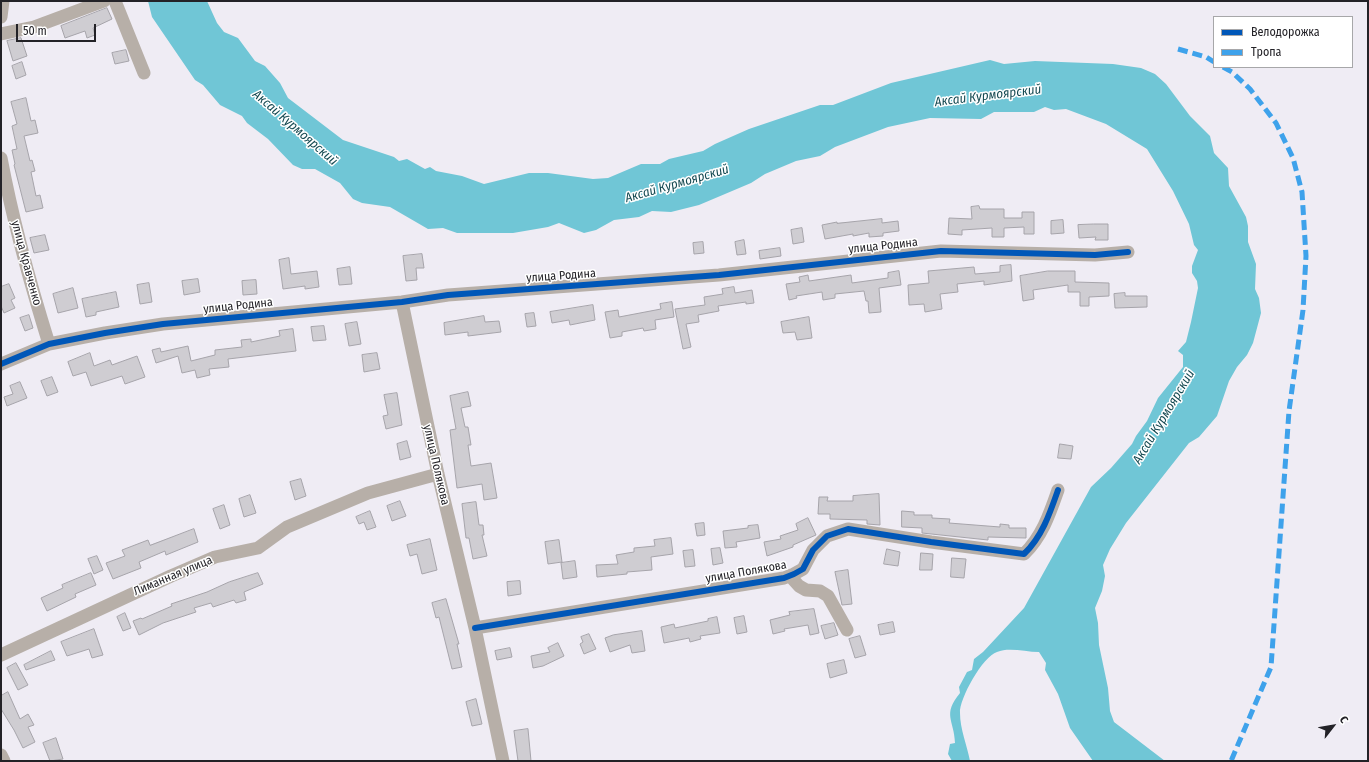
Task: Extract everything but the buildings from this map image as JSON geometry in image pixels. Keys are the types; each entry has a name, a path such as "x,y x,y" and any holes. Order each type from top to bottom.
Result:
{"street":[{"path":"1,17 3,1"},
{"path":"1,34 34,27 104,1"},
{"path":"115,1 144,73"},
{"name":"улица Кравченко","path":"1,158 9,202 24,261 49,344"},
{"name":"улица Родина","path":"1,364 49,344 163,324 402,302 448,295 719,275 941,251 1095,255 1128,252"},
{"name":"улица Полякова","path":"402,302 438,474 475,628 503,761"},
{"name":"Лиманная улица","path":"1,655 215,557 258,548 287,527 368,493 438,474"},
{"name":"улица Полякова","path":"475,628 790,576 803,569 818,543 827,536 848,529 1024,554 1032,547 1042,529 1058,490"},
{"path":"790,576 799,586 806,590 820,591 828,596 847,630"},
{"path":"1,755 4,761"}],"water":[{"name":"Аксай Курмоярский","path":"148,1 207,1 217,23 224,32 238,38 255,61 265,66 280,83 288,98 343,140 394,157 399,161 407,159 425,169 430,167 436,171 462,176 484,184 529,173 548,173 593,179 608,178 641,164 660,164 669,159 703,151 749,129 820,105 833,105 891,83 990,60 1004,64 1035,61 1113,64 1141,68 1155,74 1166,84 1190,116 1210,136 1214,153 1228,168 1229,186 1246,217 1248,226 1248,242 1256,264 1255,289 1259,298 1261,313 1253,343 1247,355 1237,367 1229,381 1217,416 1199,437 1189,443 1126,523 1110,549 1103,565 1105,576 1102,591 1095,608 1098,623 1099,645 1108,688 1110,711 1114,722 1165,761 1093,761 1070,728 1058,694 1045,670 1046,663 1039,652 1012,650 997,652 991,655 979,669 963,698 960,719 970,761 952,761 948,754 950,744 955,743 950,717 951,707 960,693 959,687 967,672 972,670 974,659 983,652 1024,608 1091,487 1111,468 1132,444 1147,421 1158,398 1183,367 1183,355 1178,351 1186,342 1198,288 1197,281 1192,273 1192,266 1198,250 1194,245 1189,224 1173,191 1147,149 1106,124 1066,109 1054,110 1045,107 1034,112 994,112 981,119 930,118 888,127 835,147 820,156 796,161 765,174 751,183 699,205 671,212 652,211 639,217 614,220 596,230 584,233 559,223 548,227 513,233 457,233 443,228 428,229 390,207 362,203 353,199 340,183 315,169 302,169 293,165 268,139 247,123 242,116 220,105 203,85 195,80 152,17"}],"marked path":[{"path":"1178,49 1206,57 1213,61"},
{"path":"1225,68 1232,72 1250,89 1276,123 1293,158 1302,192 1306,256 1303,310 1289,411 1271,667 1231,761"}],"cycle path":[{"path":"1,364 49,344 163,324 402,302 448,295 719,275 941,251 1095,255 1128,252"},
{"path":"475,628 784,578 803,569 813,550 827,536 848,529 1024,554 1041,532 1058,490"}]}
